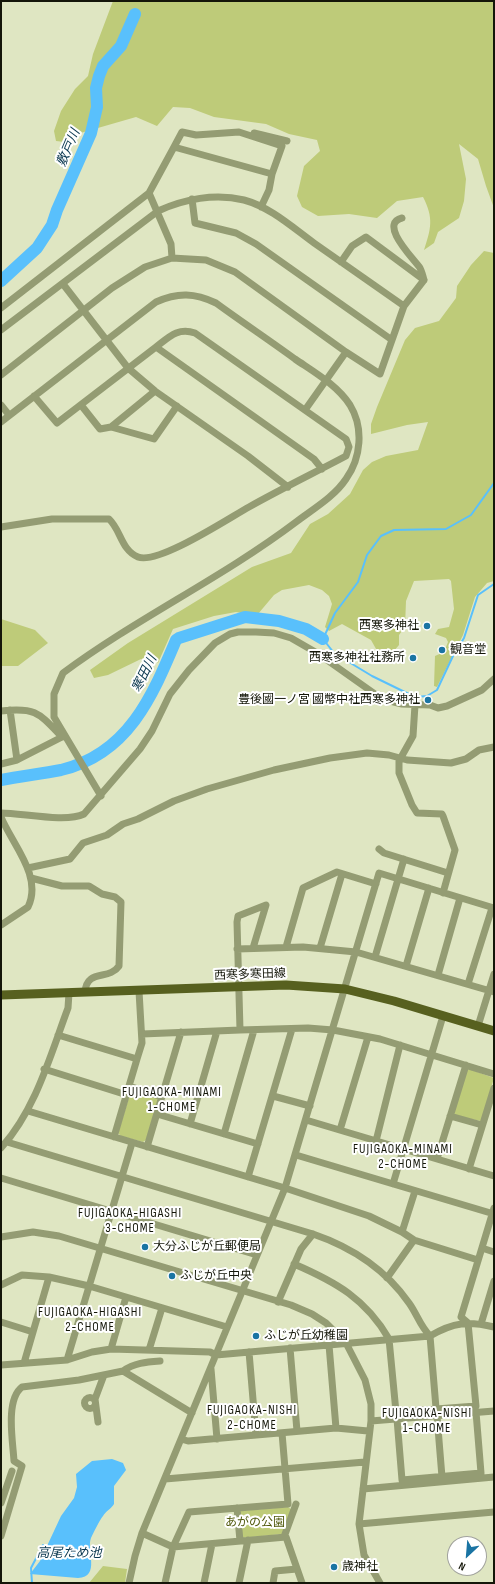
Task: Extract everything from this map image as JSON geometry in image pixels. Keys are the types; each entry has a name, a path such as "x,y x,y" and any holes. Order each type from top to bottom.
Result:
{"main road":[{"name":"西寒多寒田線","path":"1,995 286,985 345,989 494,1031"}],"street":[{"path":"1,308 148,193 182,132 196,135 247,131 287,141"},
{"path":"239,132 282,146 272,174 269,190 261,206"},
{"path":"174,147 272,174"},
{"path":"148,193 158,211 171,244 172,258"},
{"path":"1,330 158,211 192,199 226,197 243,200 261,206 404,306"},
{"path":"192,199 195,223 236,233 256,244 392,340"},
{"path":"402,218 396,222 394,229 395,236 421,270 424,280"},
{"path":"341,262 352,246 366,237 424,280"},
{"path":"1,375 112,288 145,267 172,258 206,260 235,272 346,352 380,374 404,306 424,280"},
{"path":"63,284 128,368 155,391 288,487"},
{"path":"1,422 156,302 177,294 199,295 216,303 326,381 338,390 350,406 358,429 359,441 357,457 347,479 335,492 274,539 63,673 54,694 54,716 63,736 101,796"},
{"path":"1,526 43,520 109,519 114,524 123,544 130,551 138,557 148,558 183,545 346,456 349,447 346,439 195,333 188,330 179,330 57,423 34,396"},
{"path":"156,347 314,459 322,469"},
{"path":"305,410 346,352"},
{"path":"112,427 155,391"},
{"path":"1,405 9,415"},
{"path":"81,405 100,429 112,427 154,439 177,406"},
{"path":"1,813 21,813 48,817 77,817 88,810 144,744 159,719 170,694 180,681 206,651 230,634 243,631 261,632 291,638 317,653 363,687 380,697 397,703 430,705 438,708 482,690 494,680"},
{"path":"415,705 413,736 400,758 398,765 399,774 413,809 419,814 442,814 443,816 455,850 443,893"},
{"path":"10,710 17,760"},
{"path":"1,711 34,711 43,716 63,736"},
{"path":"1,764 17,760 63,736"},
{"path":"28,868 70,859 83,842 106,835 123,824 138,819 188,795 282,768 330,758 372,753 400,758 451,763 466,759 479,750 494,747"},
{"path":"1,817 8,833 28,868 31,878 28,907 1,925"},
{"path":"379,849 384,853 448,873"},
{"path":"375,957 404,859"},
{"path":"286,947 303,888 337,872 376,884"},
{"path":"129,1583 142,1533 285,1188 379,873 493,908 468,984"},
{"path":"320,948 342,874"},
{"path":"31,878 62,886 89,886 102,894 115,897 121,902 122,916 119,966 114,972 92,978 86,985 85,992"},
{"path":"406,966 429,888"},
{"path":"438,975 460,898"},
{"path":"240,1030 236,922 238,916 266,905 253,948"},
{"path":"237,949 286,947 320,948 356,952 491,991"},
{"path":"478,1026 491,991 494,974"},
{"path":"114,1137 142,1043 139,991"},
{"path":"1,1148 7,1142 28,1111 68,1008 69,993"},
{"path":"393,1184 443,1016"},
{"path":"142,1034 292,1028 333,1030 400,1045 494,1074"},
{"path":"248,1177 292,1028"},
{"path":"224,1134 254,1030"},
{"path":"190,1124 217,1031"},
{"path":"147,1147 181,1032"},
{"path":"58,1035 137,1059"},
{"path":"340,1130 368,1038"},
{"path":"376,1141 400,1045"},
{"path":"437,1159 466,1065"},
{"path":"44,1069 127,1095"},
{"path":"129,1086 162,1097"},
{"path":"469,1169 494,1088"},
{"path":"273,1096 310,1106"},
{"path":"28,1111 285,1188 369,1216 402,1232 414,1240 478,1260"},
{"path":"157,1114 258,1144"},
{"path":"450,1116 482,1125"},
{"path":"306,1120 494,1176"},
{"path":"7,1142 313,1234 353,1251 387,1278 409,1302 422,1328 430,1336 442,1477"},
{"path":"68,1360 132,1143"},
{"path":"296,1155 415,1191 494,1212 478,1260 462,1317 468,1323 476,1406 397,1419 371,1421"},
{"path":"1,1178 257,1255"},
{"path":"402,1232 415,1191"},
{"path":"1,1237 26,1232 50,1233 242,1292 290,1305 326,1322 346,1343 365,1380 371,1404 371,1421 368,1431 359,1524 364,1555 380,1583"},
{"path":"278,1302 302,1248 313,1234"},
{"path":"387,1278 414,1240"},
{"path":"482,1248 494,1252"},
{"path":"294,1264 333,1282 356,1298 370,1312 390,1339 396,1412 494,1411"},
{"path":"1,1285 22,1276 49,1277 89,1286 228,1327"},
{"path":"24,1364 49,1277"},
{"path":"481,1324 494,1281"},
{"path":"111,1349 126,1297"},
{"path":"150,1350 162,1308"},
{"path":"1,1322 33,1332"},
{"path":"2,1367 68,1360 92,1352 111,1349 210,1352 216,1355 430,1336 446,1327 468,1323 494,1327"},
{"path":"329,1345 336,1428"},
{"path":"290,1348 297,1432"},
{"path":"249,1352 256,1435"},
{"path":"1,1536 22,1466 14,1461 12,1409 16,1393 25,1385 104,1376 122,1372 144,1362 160,1361"},
{"path":"211,1367 217,1439"},
{"path":"122,1372 192,1413"},
{"path":"98,1422 95,1396 104,1376"},
{"path":"397,1419 402,1480 442,1477 481,1473 476,1412"},
{"path":"181,1440 217,1439 336,1428 368,1431"},
{"path":"165,1583 174,1547 189,1512 288,1504 282,1433"},
{"path":"165,1479 365,1462"},
{"path":"1,1503 12,1470"},
{"path":"363,1490 494,1478"},
{"path":"284,1537 296,1504"},
{"path":"237,1508 240,1541"},
{"path":"359,1524 494,1512"},
{"path":"142,1533 174,1547 284,1537"},
{"path":"284,1537 286,1537 302,1583"},
{"path":"239,1583 248,1540"},
{"path":"204,1583 212,1544"},
{"path":"273,1583 275,1571 297,1568"}],"green space":[{"path":"113,1 494,1 494,208 478,159 459,144 466,179 464,201 459,218 438,232 434,243 424,250 430,230 430,217 423,197 397,201 377,218 349,214 318,216 302,207 297,196 304,166 320,151 317,140 289,134 266,124 214,117 190,108 173,107 157,126 136,117 77,134 65,142 56,141 54,131 61,111 75,89 88,76 93,54"},
{"path":"484,251 494,253 494,581 487,583 475,597 463,635 437,687 434,686 435,656 444,652 448,642 446,638 435,634 438,629 449,627 454,609 451,581 449,579 414,581 406,601 405,627 399,635 399,645 387,659 380,656 371,640 342,624 329,631 325,627 332,604 329,596 322,590 309,585 282,590 274,595 258,614 253,615 236,612 214,616 173,629 158,663 141,659 108,675 94,678 90,670 128,643 252,567 291,553 310,524 328,514 350,494 363,470 372,462 386,456 418,450 428,422 407,425 371,434 371,424 405,340 415,328 439,321 456,298 457,286 471,265"},
{"path":"1,619 35,630 48,643 18,666 1,666"},
{"path":"469,1069 494,1078 481,1121 455,1116 454,1113 466,1071"},
{"path":"133,1089 157,1097 159,1100 146,1140 143,1142 121,1136 118,1133 131,1091"},
{"name":"あがの公園","path":"288,1507 292,1510 282,1534 242,1538 239,1511"},
{"path":"103,1566 127,1569 125,1583 89,1583"}],"water":[{"name":"高尾ため池","path":"112,1459 123,1463 126,1470 114,1486 114,1504 98,1523 91,1538 91,1568 89,1573 78,1578 30,1574 40,1561 61,1516 74,1498 77,1487 76,1474 92,1461"}],"waterway":[{"name":"敷戸川","path":"1,281 37,248 52,225 57,210 91,133 97,107 96,88 99,76 103,66 121,46 135,14"},
{"name":"寒田川","path":"494,483 471,515 446,529 394,530 381,536 367,555 358,582 335,613 323,639 334,653 372,676 415,697 427,696 437,690 453,656 464,638 478,595 494,584"},
{"name":"寒田川","path":"1,780 61,770 84,762 104,751 121,737 147,702 176,640 179,638 245,617 279,621 306,629 323,639"},
{"path":"32,1583 31,1568 43,1545"}],"place":[{"name":"西寒多神社","path":"427,626"},
{"name":"観音堂","path":"442,650"},
{"name":"西寒多神社社務所","path":"413,658"},
{"name":"豊後國一ノ宮 國幣中社西寒多神社","path":"428,700"},
{"name":"大分ふじが丘郵便局","path":"145,1247"},
{"name":"ふじが丘中央","path":"172,1276"},
{"name":"ふじが丘幼稚園","path":"256,1336"},
{"name":"歳神社","path":"334,1567"}],"district":[{"name":"FUJIGAOKA-MINAMI 1-CHOME","path":"172,1100"},
{"name":"FUJIGAOKA-MINAMI 2-CHOME","path":"403,1158"},
{"name":"FUJIGAOKA-HIGASHI 3-CHOME","path":"130,1222"},
{"name":"FUJIGAOKA-HIGASHI 2-CHOME","path":"90,1320"},
{"name":"FUJIGAOKA-NISHI 2-CHOME","path":"252,1418"},
{"name":"FUJIGAOKA-NISHI 1-CHOME","path":"427,1422"}]}
